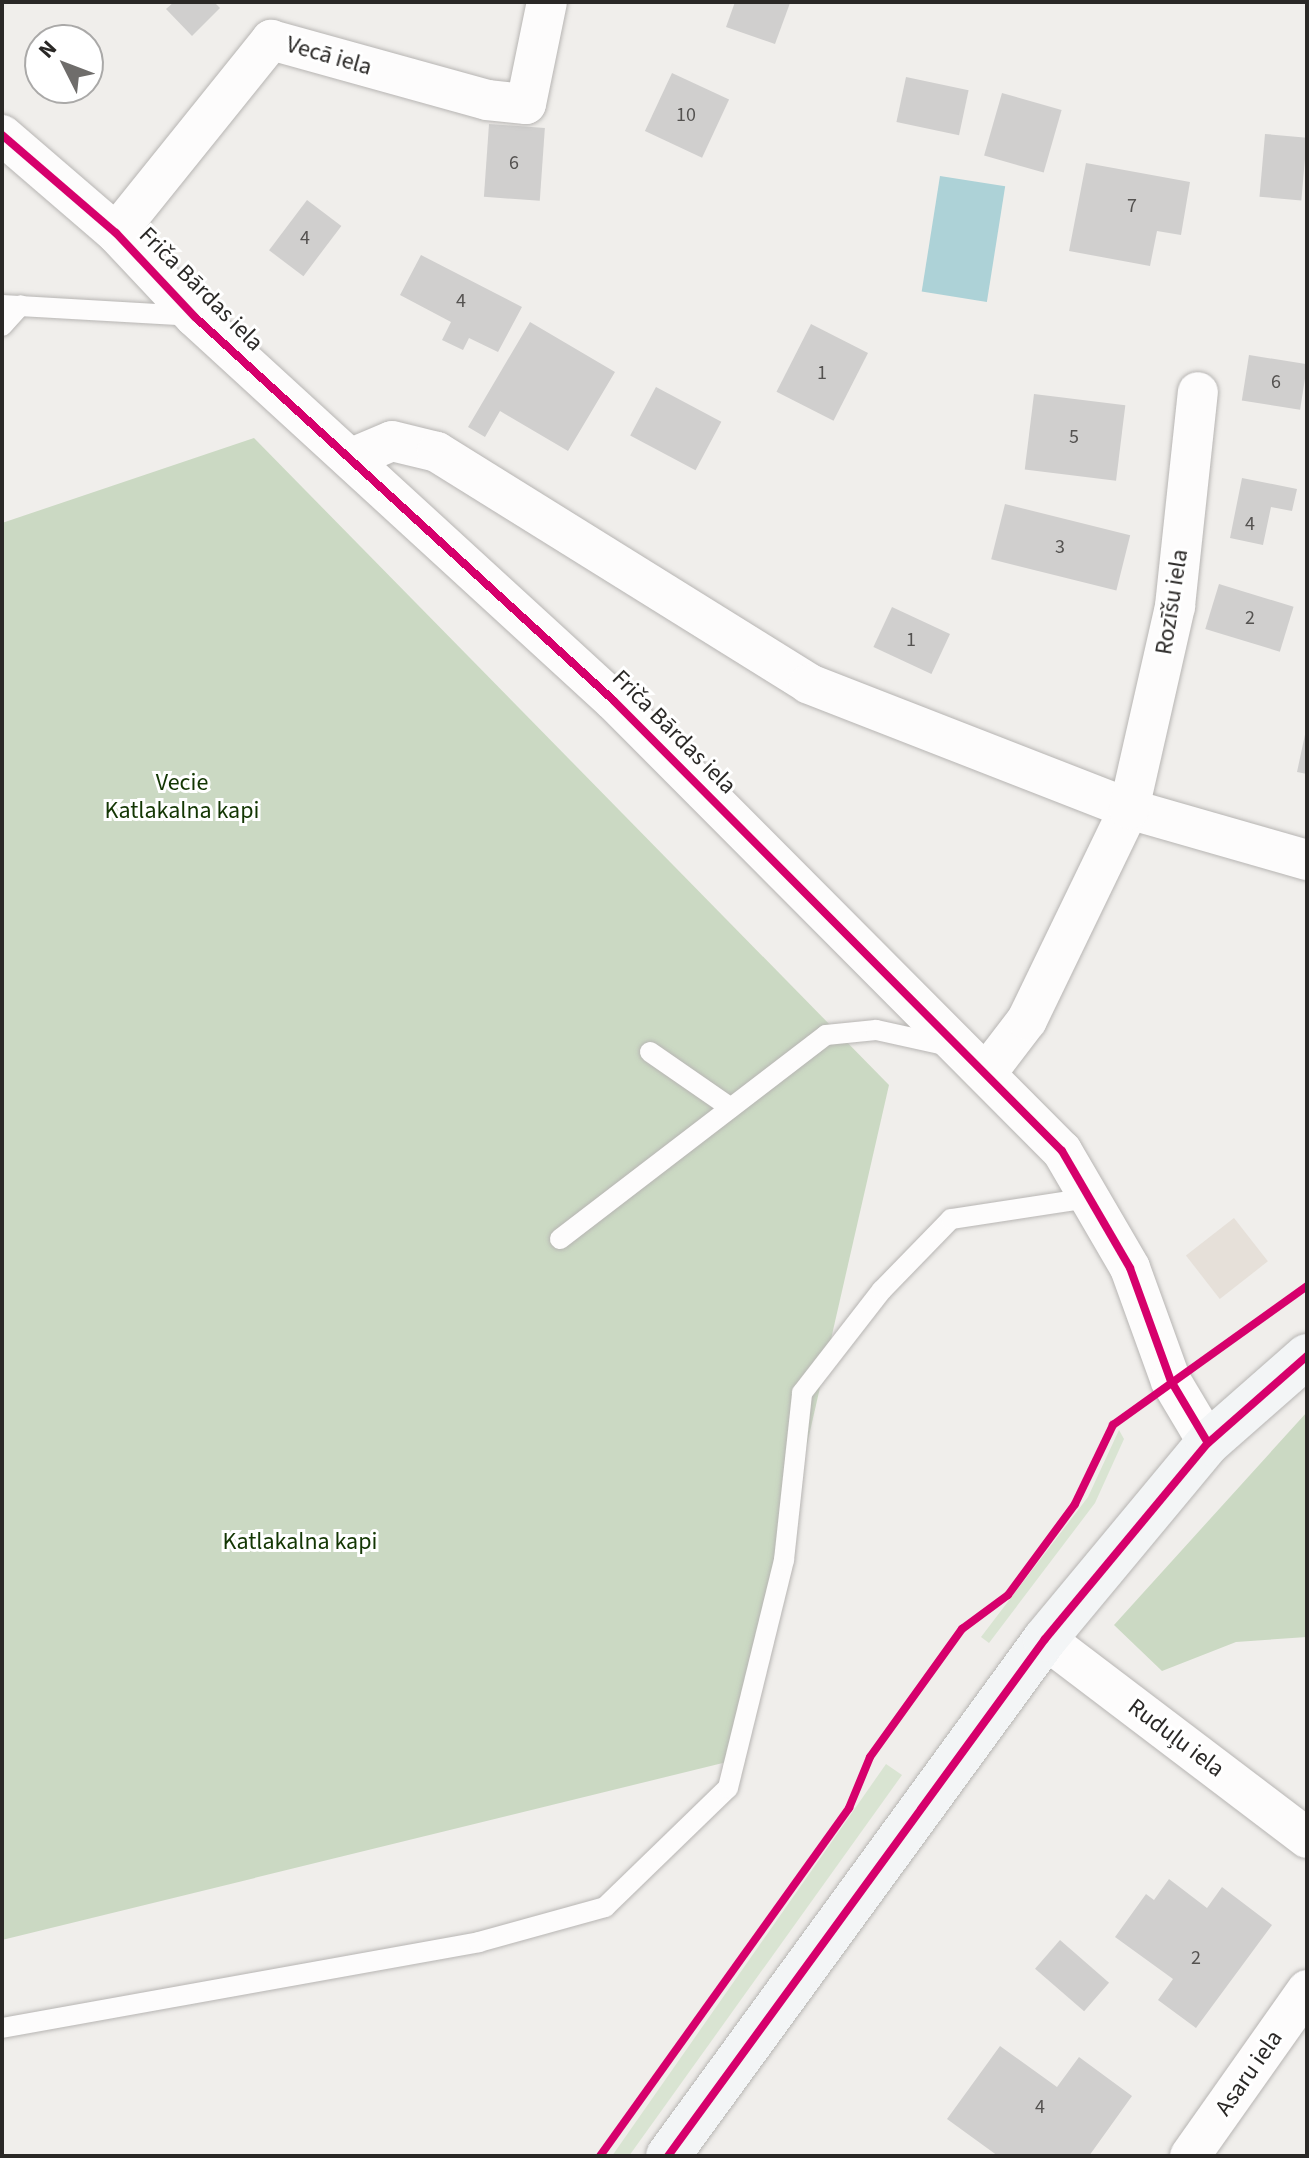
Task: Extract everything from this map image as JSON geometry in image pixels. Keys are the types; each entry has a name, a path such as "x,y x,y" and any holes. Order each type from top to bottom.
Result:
{"main road":[{"path":"668,2156 1045,1639 1208,1443 1307,1356"}],"street":[{"name":"Vecā iela","path":"116,233 271,40 487,100 526,104 547,2"},
{"name":"Friča Bārdas iela","path":"2,135 116,233 195,317 614,701 976,1060 1094,1197 1171,1381 1208,1443"},
{"name":"Rozīšu iela","path":"976,1060 1027,1020 1129,809 1175,606 1198,392"},
{"path":"352,458 392,441 437,452 809,684 1129,809 1307,860"},
{"name":"Ruduļu iela","path":"1045,1639 1307,1838"},
{"name":"Asaru iela","path":"1190,2156 1307,1990"}],"lane":[{"path":"2,326 12,305 195,317"},
{"path":"560,1239 826,1035 876,1030 976,1060"},
{"path":"650,1052 731,1108"},
{"path":"2,2028 479,1942 605,1907 728,1788 784,1560 802,1393 882,1290 951,1219 1094,1197"}],"shaded area":[{"path":"1234,1218 1268,1261 1220,1299 1186,1256"}],"green space":[{"path":"254,438 889,1085 735,1760 2,1940 2,523"},
{"path":"1307,1412 1307,1637 1236,1642 1162,1671 1114,1625"},
{"path":"1119,1430 1124,1439 1095,1503 989,1643 981,1637 1088,1497"},
{"path":"886,1764 902,1775 629,2156 612,2156"}],"water":[{"path":"940,176 1005,186 987,302 922,292"}],"building":[{"path":"174,2 214,2 220,8 192,36 166,9"},
{"path":"735,2 790,3 775,44 726,27"},
{"path":"672,73 729,100 702,158 645,131"},
{"path":"906,77 969,90 959,135 896,122"},
{"path":"1002,93 1062,110 1044,173 984,155"},
{"path":"489,124 545,128 540,201 484,197"},
{"path":"1265,134 1307,138 1301,200 1260,197"},
{"path":"1086,163 1190,182 1181,235 1157,231 1150,266 1069,251"},
{"path":"307,200 341,226 303,276 269,250"},
{"path":"421,255 522,307 498,352 469,338 463,350 442,340 451,322 400,295"},
{"path":"530,322 615,372 568,451 500,411 485,437 468,427"},
{"path":"811,324 868,353 834,421 776,392"},
{"path":"1249,355 1307,364 1300,410 1242,400"},
{"path":"656,387 721,422 696,470 630,436"},
{"path":"1034,394 1125,405 1116,481 1025,469"},
{"path":"1242,478 1297,489 1292,511 1271,507 1263,545 1230,538"},
{"path":"1005,504 1130,535 1116,591 991,559"},
{"path":"1219,584 1294,607 1280,652 1205,629"},
{"path":"892,607 950,634 931,674 873,647"},
{"path":"1307,730 1307,774 1297,772"},
{"path":"1169,1879 1207,1908 1222,1887 1272,1925 1196,2028 1158,2000 1173,1979 1115,1937 1146,1894 1154,1900"},
{"path":"1060,1940 1109,1983 1084,2011 1035,1969"},
{"path":"1000,2046 1057,2087 1079,2057 1132,2096 1089,2156 998,2156 947,2119"}],"cycle path":[{"path":"2,135 116,233 195,317 614,701 1062,1151 1130,1268 1171,1381 1208,1443"},
{"path":"600,2156 849,1808 870,1757 962,1629 1008,1595 1075,1504 1113,1425 1307,1286"},
{"path":"668,2156 1045,1639 1208,1443 1307,1356"}],"park label":[{"name":"Vecie Katlakalna kapi","path":"182,797"},
{"name":"Katlakalna kapi","path":"300,1542"}]}
